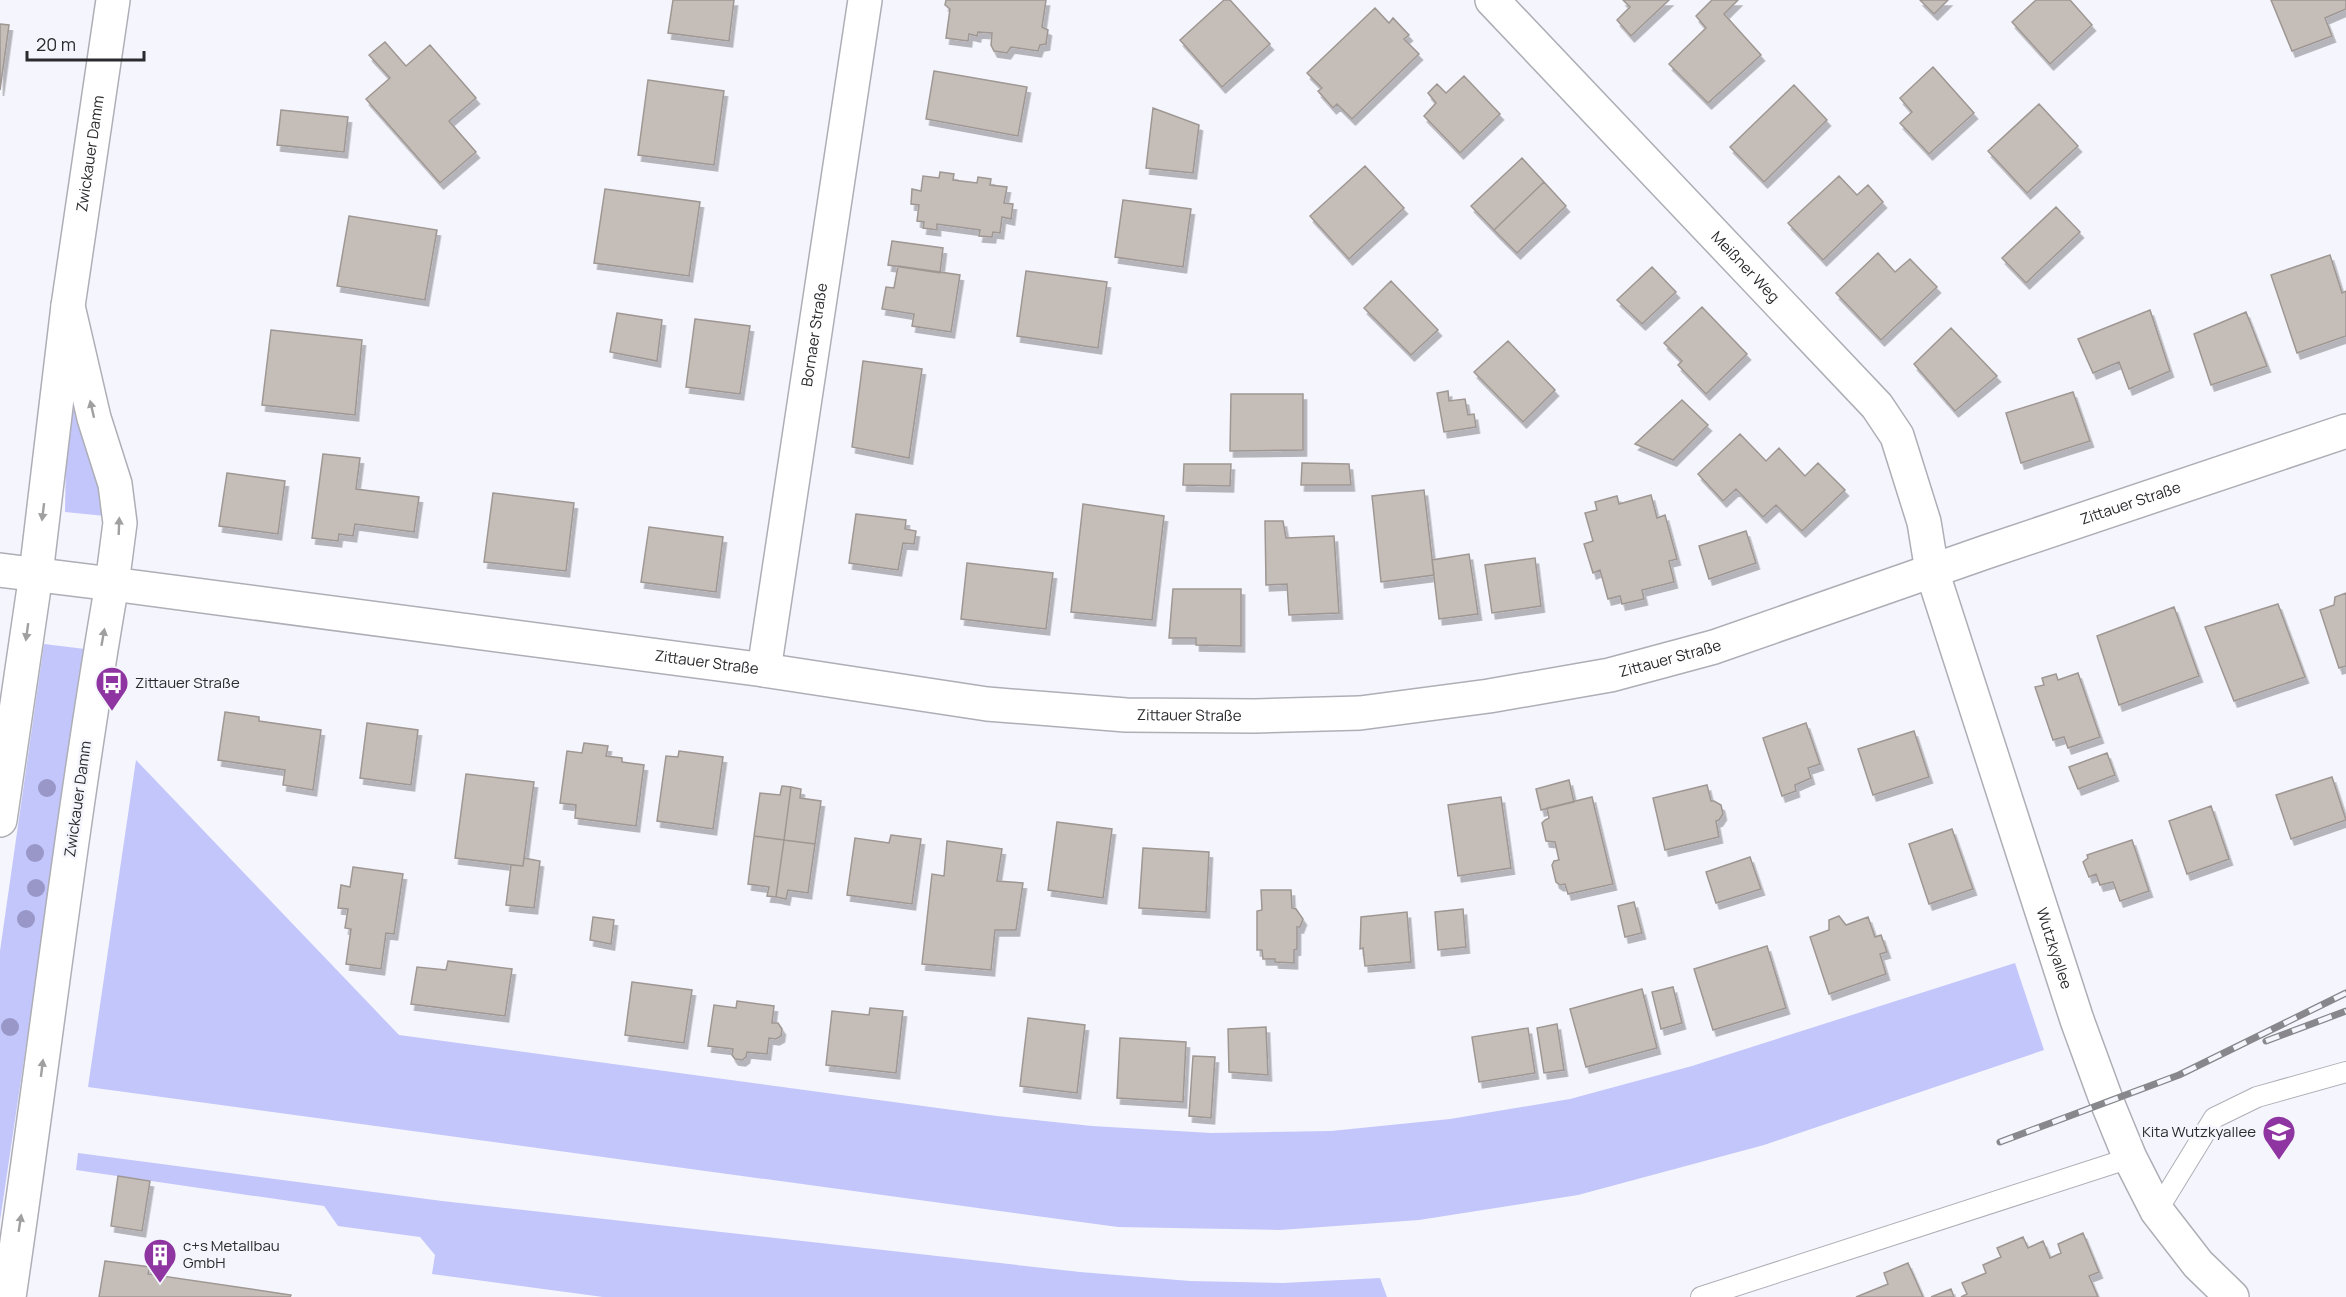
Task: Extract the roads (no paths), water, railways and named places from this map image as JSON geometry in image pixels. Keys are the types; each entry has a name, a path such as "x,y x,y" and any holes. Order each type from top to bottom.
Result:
{"street":[{"name":"Zwickauer Damm","path":"0,820 36,574 68,306 113,0"},
{"name":"Bornaer Straße","path":"764,670 865,0"},
{"name":"Meißner Weg","path":"1492,0 1877,406 1897,436 1924,522 1932,571"},
{"name":"Zwickauer Damm","path":"9,1297 89,715 120,524 115,484 94,418 68,306"},
{"name":"Zittauer Straße","path":"0,570 764,670 987,704 1126,715 1255,717 1360,713 1489,696 1610,675 1729,643 1932,571 2346,431"},
{"name":"Wutzkyallee","path":"1932,571 2078,1020 2130,1158 2157,1211 2198,1264 2232,1297"}],"lane":[{"path":"2157,1211 2214,1118 2257,1097 2346,1072"},
{"path":"1701,1297 2130,1158"}],"railway":[{"path":"2000,1142 2179,1075 2346,993"},
{"path":"2266,1041 2346,1011"}],"place":[{"name":"Zittauer Straße","path":"112,712"},
{"name":"Kita Wutzkyallee","path":"2279,1161"},
{"name":"c+s Metallbau GmbH","path":"160,1284"}]}
